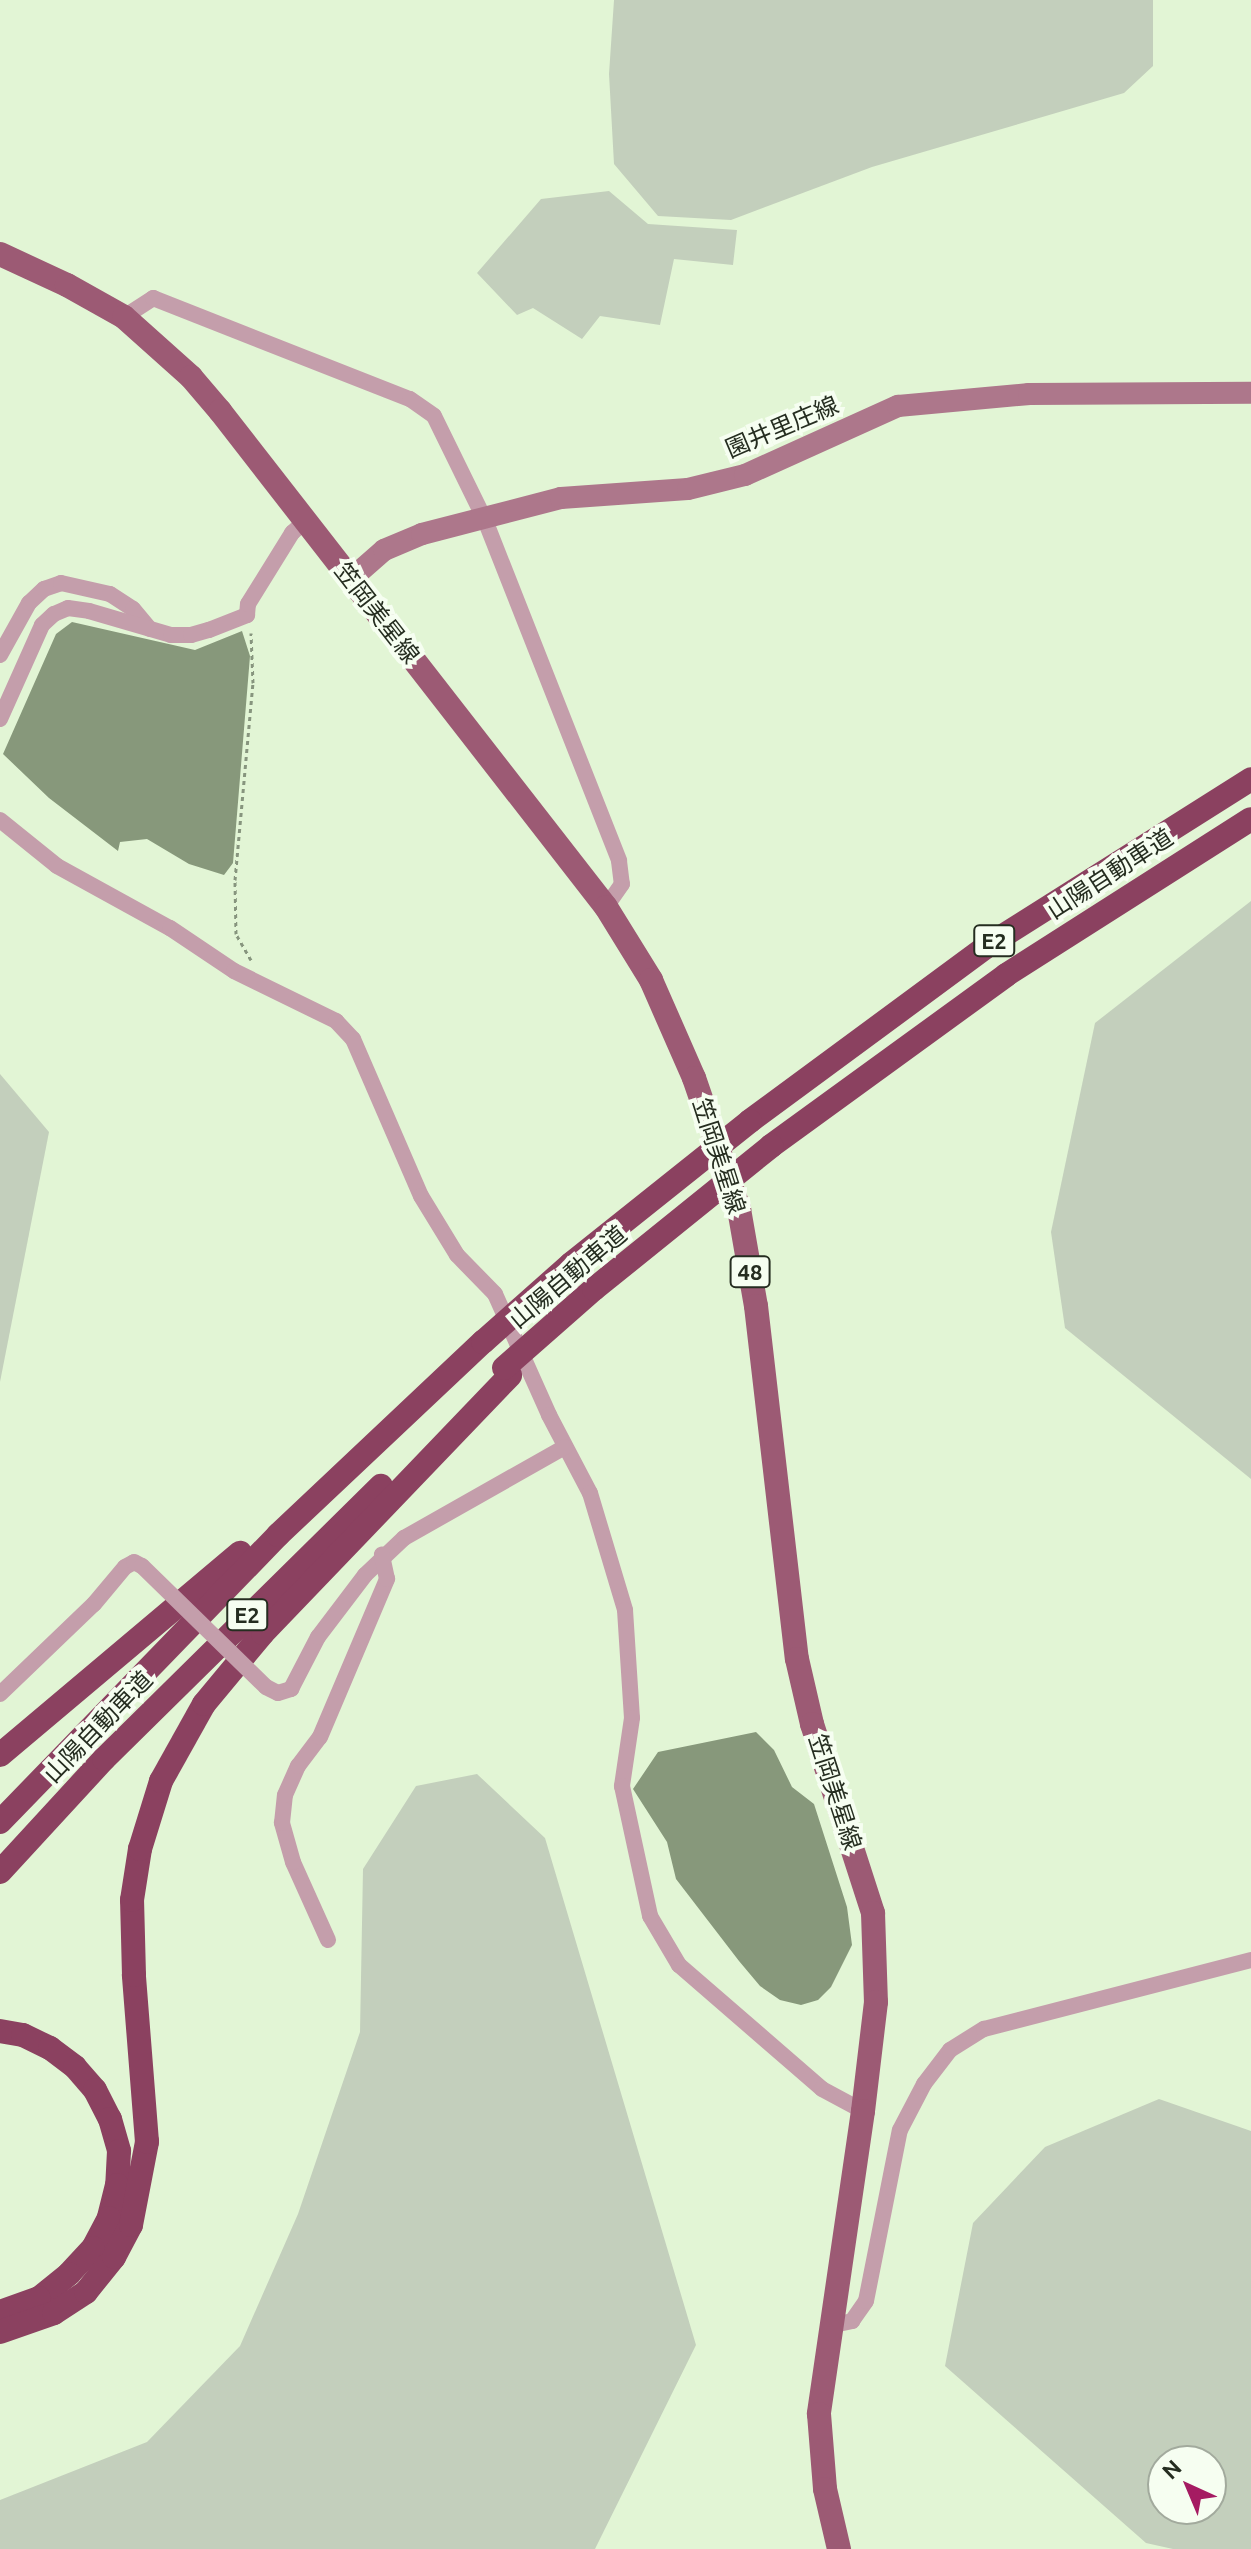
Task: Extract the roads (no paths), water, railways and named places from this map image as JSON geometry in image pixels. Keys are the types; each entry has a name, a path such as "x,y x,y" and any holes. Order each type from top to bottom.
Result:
{"highway":[{"name":"山陽自動車道","path":"0,1822 168,1646 374,1441 571,1264 750,1121 987,946 1251,779"},
{"name":"山陽自動車道","path":"0,1872 104,1759 303,1560 594,1289 771,1146 1006,975 1161,873 1251,819"},
{"path":"0,2332 54,2313 86,2292 114,2257 131,2225 147,2142 134,1975 132,1900 140,1849 161,1781 204,1704 263,1633 507,1372"},
{"path":"0,1755 374,1441"},
{"path":"0,2031 23,2035 50,2048 75,2067 95,2090 119,2151 117,2185 109,2218 93,2248 69,2274 39,2298 0,2312"}],"main road":[{"name":"笠岡美星線","path":"0,254 67,285 124,317 191,377 606,907 651,980 688,1064 739,1209 756,1306 797,1659 812,1724 873,1913 876,2002 819,2414 820,2452 839,2549"},
{"name":"園井里庄線","path":"351,579 384,550 422,534 561,498 688,489 745,475 898,406 1029,394 1251,393"}],"street":[{"path":"124,317 153,298 410,399 434,416 485,520 619,861 622,884 606,907"},
{"path":"0,719 42,625 54,614 68,608 89,611 171,635 191,635 247,615 248,604 292,533 304,522"},
{"path":"0,655 29,603 44,589 61,583 110,594 133,609 150,629"},
{"path":"0,820 57,866 170,928 234,971 336,1021 353,1039 421,1196 457,1255 495,1294 565,1447 590,1493 625,1610 632,1718 622,1786 650,1916 679,1965 822,2089 863,2111"},
{"path":"0,1694 94,1604 125,1567 134,1562 142,1566 266,1687 278,1693 291,1689 318,1637 382,1555 404,1538 565,1447"},
{"path":"328,1940 293,1862 282,1823 285,1795 298,1766 320,1737 387,1579 382,1555"},
{"path":"829,2326 852,2321 866,2301 900,2130 924,2084 950,2050 984,2029 1251,1960"}]}
